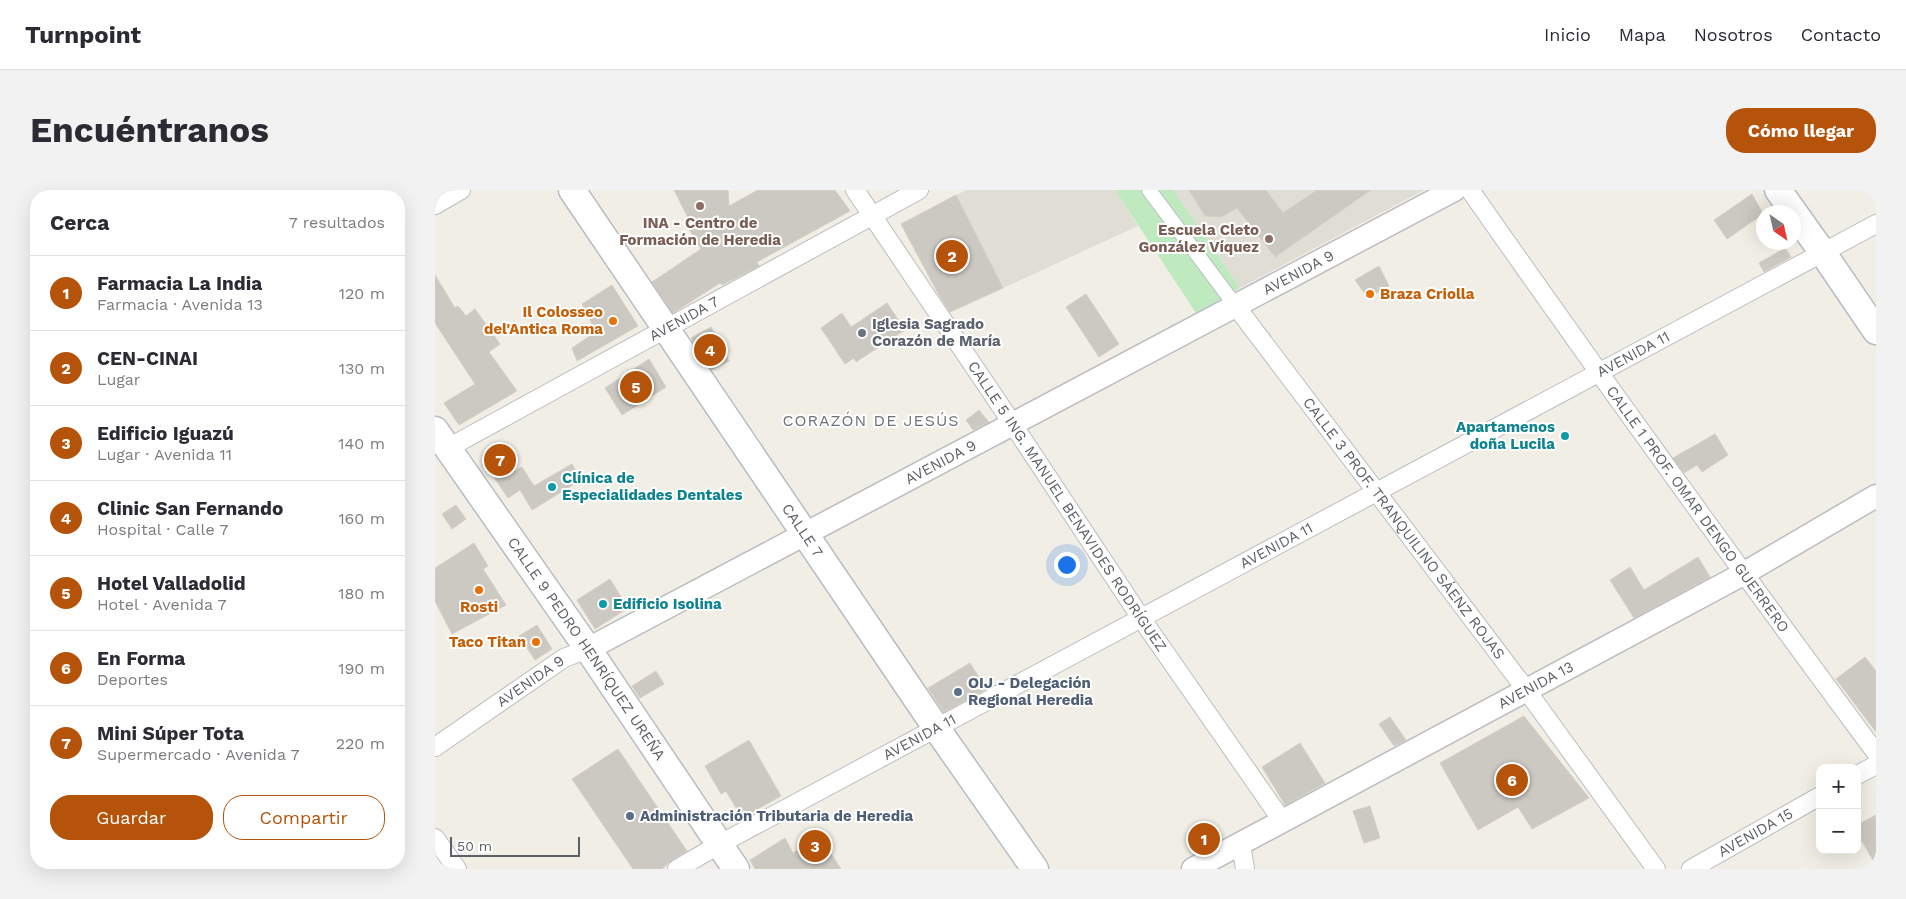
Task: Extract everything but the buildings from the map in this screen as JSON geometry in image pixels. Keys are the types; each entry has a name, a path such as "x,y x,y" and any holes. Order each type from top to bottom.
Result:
{"main road":[{"name":"CALLE 7","path":"572,190 937,729 1035,869"},
{"path":"1778,190 1876,331"},
{"name":"CALLE 9 PEDRO HENRÍQUEZ UREÑA","path":"441,439 588,649 736,869"}],"street":[{"path":"435,205 461,190"},
{"name":"CALLE 5 ING. MANUEL BENAVIDES RODRÍGUEZ","path":"855,190 1141,618 1283,822"},
{"name":"AVENIDA 7","path":"441,439 665,329 919,190"},
{"name":"CALLE 3 PROF. TRANQUILINO SÁENZ ROJAS","path":"1149,190 1527,691 1656,869"},
{"name":"AVENIDA 9","path":"435,747 564,658 588,649 1453,190"},
{"name":"CALLE 1 PROF. OMAR DENGO GUERRERO","path":"1470,190 1597,372 1743,574 1876,753"},
{"name":"AVENIDA 11","path":"677,869 720,844 937,729 1597,372 1876,224"},
{"name":"AVENIDA 13","path":"1193,869 1743,574 1876,496"},
{"path":"1861,773 1876,765"},
{"name":"AVENIDA 15","path":"1691,869 1816,798"},
{"path":"435,838 457,869"},
{"path":"1241,844 1245,869"}],"shaded area":[{"path":"967,190 1115,190 1138,226 1003,288 956,195"},
{"name":"Escuela Cleto González Víquez","path":"1173,190 1424,190 1240,288"}],"green space":[{"path":"1115,190 1173,190 1240,288 1196,313"}],"place":[{"name":"INA - Centro de Formación de Heredia","path":"700,206"},
{"name":"Escuela Cleto González Víquez","path":"1269,239"},
{"name":"CEN-CINAI","path":"952,256"},
{"name":"Braza Criolla","path":"1370,294"},
{"name":"Il Colosseo del'Antica Roma","path":"613,321"},
{"name":"Iglesia Sagrado Corazón de María","path":"862,333"},
{"name":"Clinic San Fernando","path":"710,350"},
{"name":"Hotel Valladolid","path":"636,387"},
{"name":"Apartamenos doña Lucila","path":"1565,436"},
{"name":"Mini Súper Tota","path":"500,460"},
{"name":"Clínica de Especialidades Dentales","path":"552,487"},
{"name":"Rosti","path":"479,590"},
{"name":"Edificio Isolina","path":"603,604"},
{"name":"Taco Titan","path":"536,642"},
{"name":"OIJ - Delegación Regional Heredia","path":"958,692"},
{"name":"En Forma","path":"1512,780"},
{"name":"Administración Tributaria de Heredia","path":"630,816"},
{"name":"Farmacia La India","path":"1204,839"},
{"name":"Edificio Iguazú","path":"815,846"}],"district":[{"name":"CORAZÓN DE JESÚS","path":"871,420"}]}
